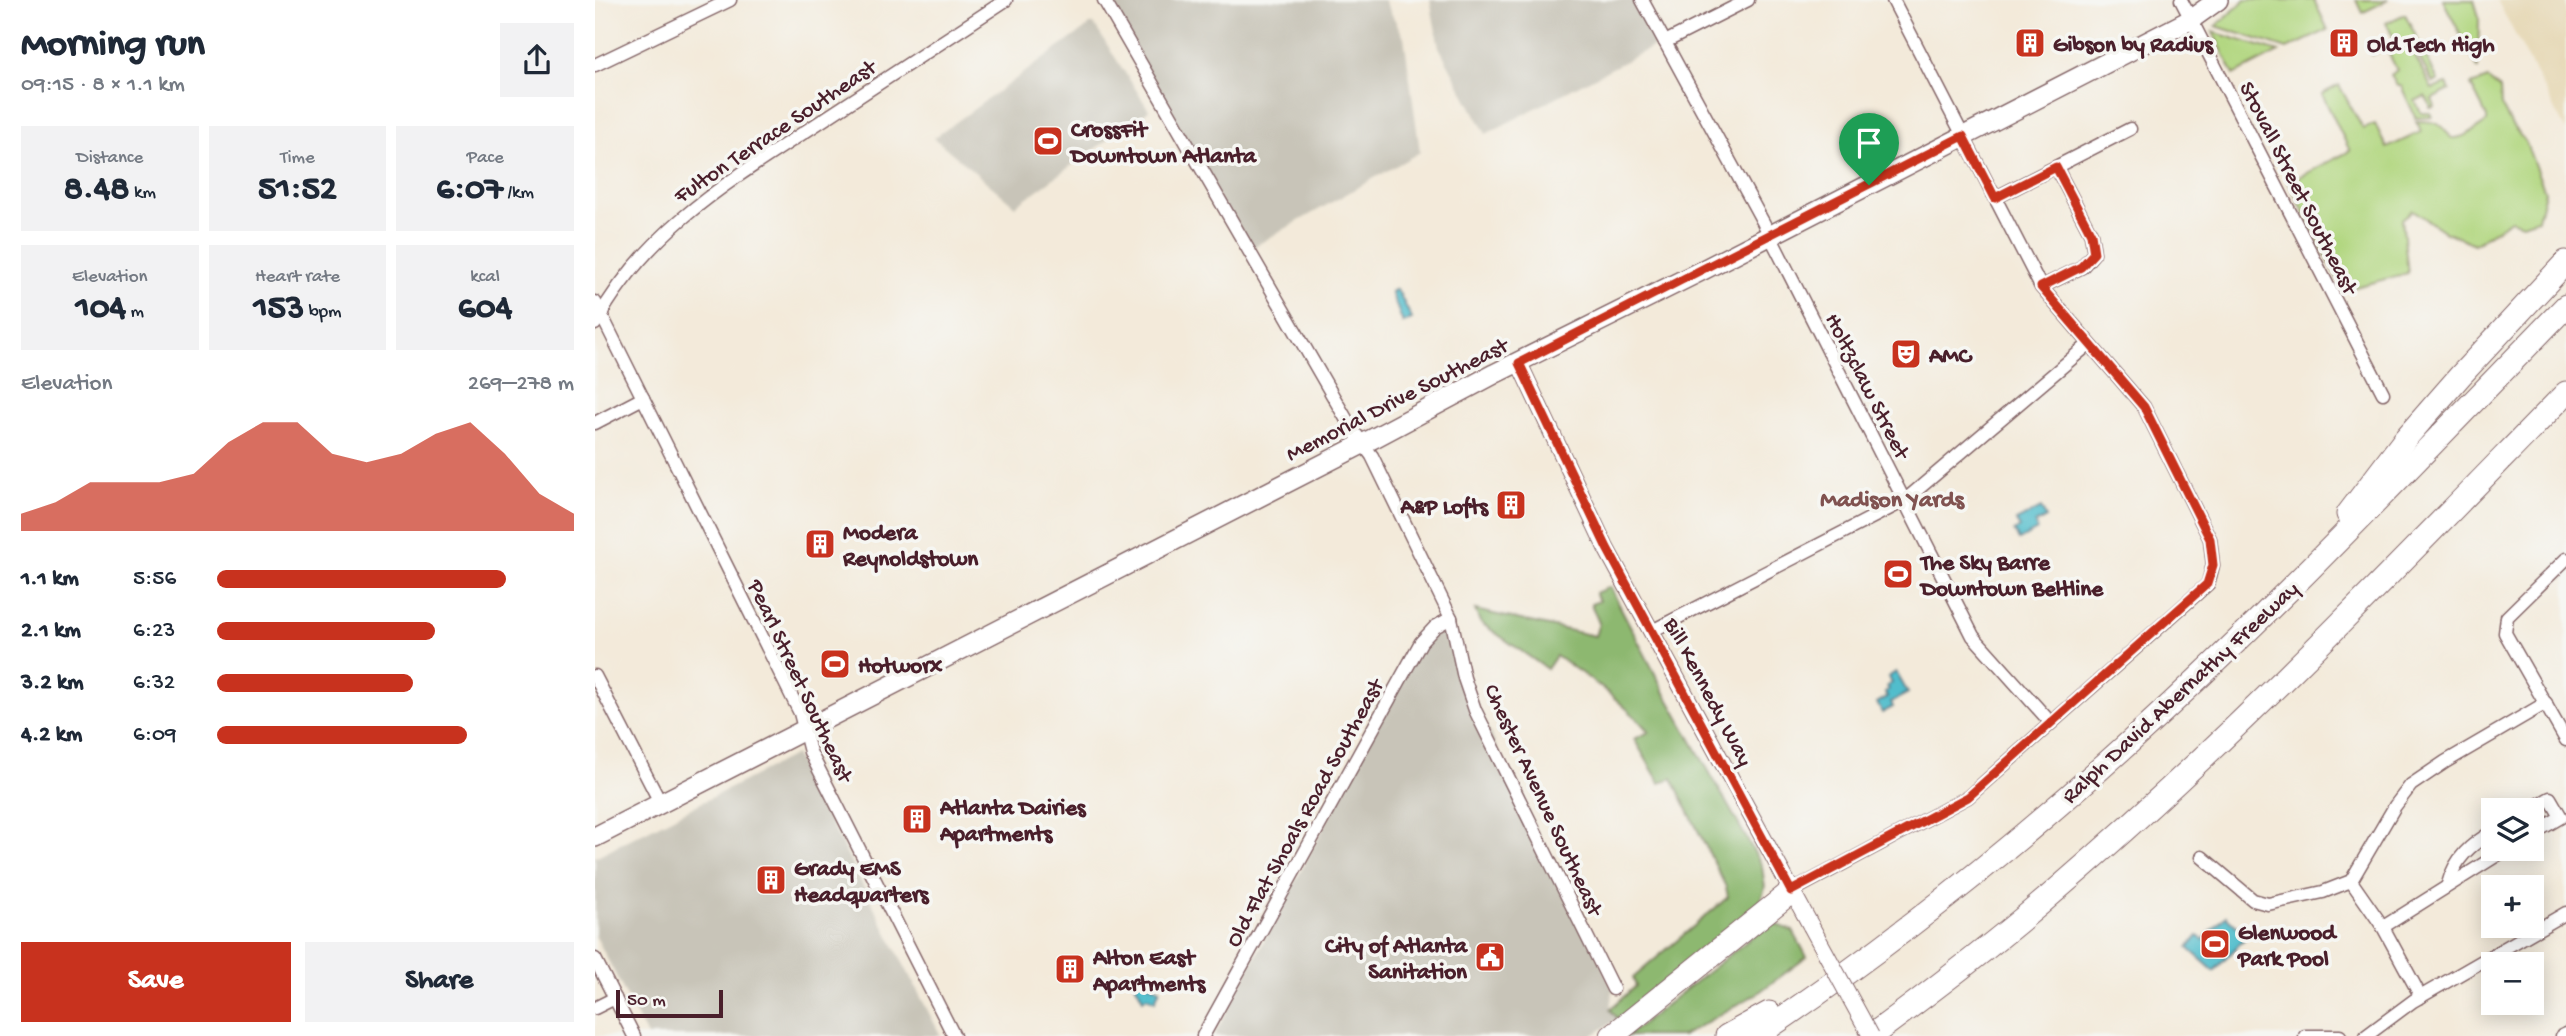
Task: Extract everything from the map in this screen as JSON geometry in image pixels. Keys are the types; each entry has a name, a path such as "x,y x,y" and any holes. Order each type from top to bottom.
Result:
{"highway":[{"path":"2320,558 2354,504 2405,439 2566,262"},
{"name":"Ralph David Abernathy Freeway","path":"1756,1036 1907,929 2041,820 2131,741 2320,558 2566,306"},
{"path":"1888,1036 1960,971 2062,886 2268,696 2566,393"},
{"path":"1612,1036 1791,891"},
{"path":"1727,1036 1790,1001 1907,929"},
{"path":"1871,1036 1960,971"}],"main road":[{"name":"Memorial Drive Southeast","path":"595,837 2190,20 2218,0"}],"street":[{"path":"595,65 730,0"},
{"name":"Fulton Terrace Southeast","path":"597,313 641,257 691,210 759,161 1006,0"},
{"name":"Chester Avenue Southeast","path":"1104,0 1345,418 1372,456 1451,618 1464,678 1475,710 1613,989"},
{"name":"Holtzclaw Street","path":"1642,0 1770,236 1973,636 2051,723"},
{"path":"1665,42 1748,0"},
{"path":"1791,891 1968,797 2207,584 2213,565 2210,539 2144,407 2041,287 1893,0"},
{"name":"Stovall Street Southeast","path":"2181,0 2383,393"},
{"path":"1995,198 2130,129"},
{"path":"2041,287 2081,267 2094,253 2091,234 2056,167"},
{"name":"Pearl Street Southeast","path":"597,313 643,398 800,713 810,752 954,1036"},
{"path":"1652,631 1904,502 2089,344"},
{"name":"Bill Kennedy Way","path":"1519,363 1607,548 1871,1036"},
{"path":"595,423 643,398"},
{"path":"2566,559 2507,617 2505,633 2566,740"},
{"name":"Old Flat Shoals Road Southeast","path":"1203,1036 1421,642 1435,627 1451,618"},
{"path":"595,676 661,804"},
{"path":"2202,857 2253,900 2268,904 2323,892 2351,881 2395,806 2411,785 2546,703"},
{"path":"2544,801 2550,797 2561,817 2544,827"},
{"path":"2448,884 2453,867 2473,843 2481,838"},
{"path":"2383,927 2487,861"},
{"path":"2351,881 2383,927 2421,997"},
{"path":"2366,1036 2421,997 2566,913"},
{"path":"595,959 635,1036"},
{"path":"595,1008 615,998"},
{"path":"2305,1036 2340,1036"}],"shaded area":[{"path":"1105,0 1384,0 1404,37 1420,152 1248,250"},
{"path":"1430,0 1633,0 1658,44 1486,134 1439,47"},
{"path":"2497,0 2566,0 2566,131"},
{"path":"1093,23 1149,110 1015,206 934,138"},
{"path":"1451,618 1464,678 1613,989 1610,1009 1618,1019 1591,1036 1214,1036 1421,643"},
{"path":"795,755 941,1036 647,1036 595,935 595,857"}],"green space":[{"path":"2245,0 2314,0 2328,30 2287,49 2216,26"},
{"path":"2356,0 2388,0 2362,13"},
{"path":"2443,0 2474,0 2479,17 2478,69"},
{"path":"2405,14 2438,81 2433,83 2418,55 2415,56 2432,89 2447,84 2450,90 2432,99 2435,107 2430,108 2425,96 2415,101 2421,113 2430,113 2432,117 2416,118 2401,86 2397,86 2391,75 2397,70 2386,48 2372,55 2370,52 2395,40 2386,23"},
{"path":"2213,32 2279,52 2234,75"},
{"path":"2488,79 2500,89 2501,105 2526,143 2545,192 2538,219 2522,224 2511,220 2474,244 2442,230 2413,210 2402,219 2408,273 2352,288 2340,284 2289,182 2350,151 2322,94 2339,85 2363,129 2375,124 2387,148 2421,132 2417,121 2437,124 2451,138 2465,135 2487,122 2471,85"},
{"path":"1610,587 1665,693 1762,866 1765,888 1759,905 1618,1019 1610,1009 1636,986 1633,978 1728,897 1726,887 1672,778 1660,783 1634,739 1649,732 1639,720 1605,690 1556,656 1547,669 1480,622 1475,610 1595,636 1599,623 1591,604 1599,601 1595,593"},
{"path":"1771,922 1793,931 1807,957 1758,993 1682,1036 1627,1036"}],"water":[{"path":"1397,289 1412,319 1403,323 1391,292"},
{"path":"2041,508 2046,518 2035,524 2037,530 2019,540 2014,531 2020,527 2016,521"},
{"path":"1896,672 1908,693 1891,702 1893,707 1882,713 1877,703 1887,697 1887,686 1892,683 1888,677"},
{"name":"Glenwood Park Pool","path":"2226,916 2247,936 2214,971 2188,948 2198,936 2203,940"},
{"path":"1140,979 1160,989 1155,1001 1147,997 1143,999 1134,982"}],"place":[{"name":"Gibson by Radius","path":"2030,43"},
{"name":"Old Tech High","path":"2344,43"},
{"name":"CrossFit Downtown Atlanta","path":"1048,141"},
{"name":"AMC","path":"1906,354"},
{"name":"A&P Lofts","path":"1511,505"},
{"name":"Modera Reynoldstown","path":"820,544"},
{"name":"The Sky Barre Downtown Beltline","path":"1898,574"},
{"name":"Hotworx","path":"835,664"},
{"name":"Atlanta Dairies Apartments","path":"917,819"},
{"name":"Grady EMS Headquarters","path":"771,880"},
{"name":"Glenwood Park Pool","path":"2215,944"},
{"name":"City of Atlanta Sanitation","path":"1490,957"},
{"name":"Alton East Apartments","path":"1070,969"}],"district":[{"name":"Madison Yards","path":"1892,498"}],"route":[{"path":"1963,136 1995,198 2056,167 2091,234 2094,253 2081,267 2041,287 2144,407 2210,539 2213,565 2207,584 1968,797 1791,891 1607,548 1519,363 1869,185 1963,136"}]}
